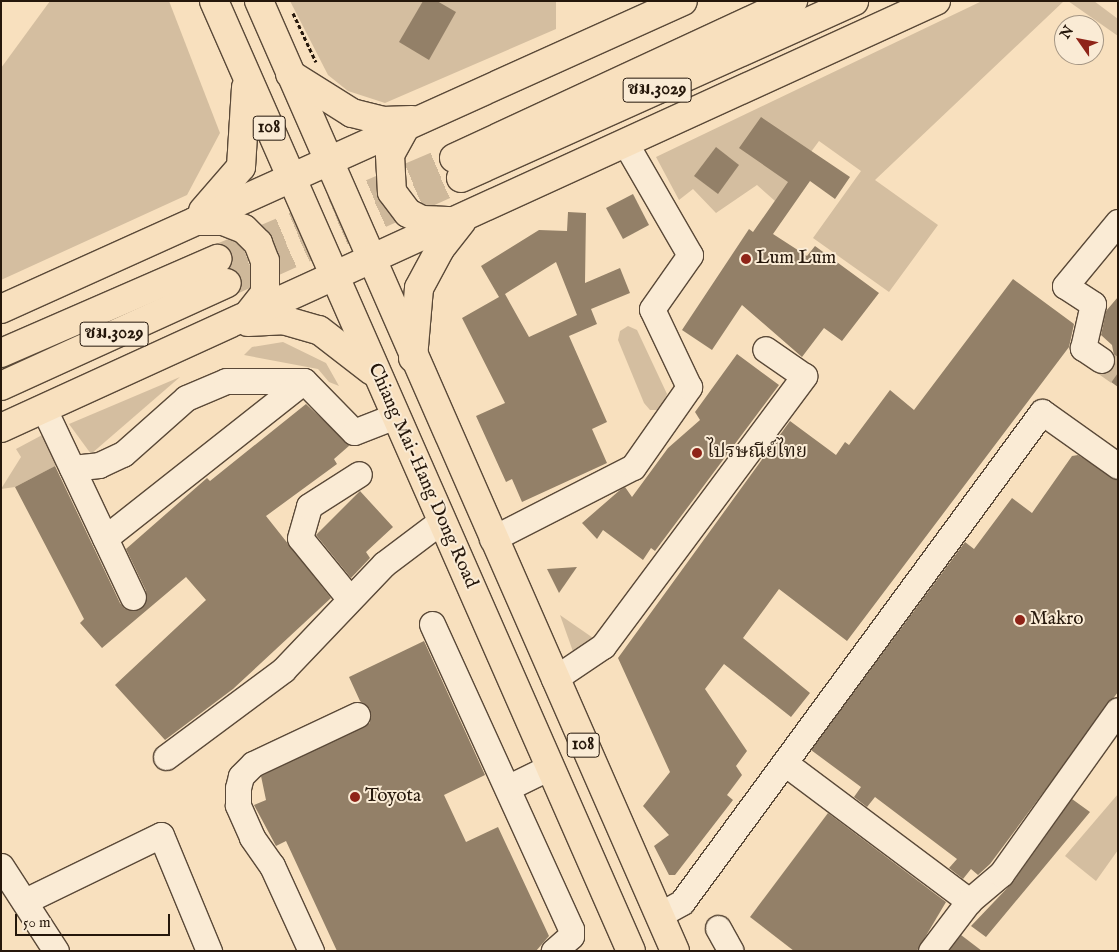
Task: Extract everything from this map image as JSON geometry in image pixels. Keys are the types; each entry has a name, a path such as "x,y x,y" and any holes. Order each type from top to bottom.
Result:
{"main road":[{"name":"Chiang Mai-Hang Dong Road","path":"214,1 631,951"},
{"name":"Chiang Mai-Hang Dong Road","path":"258,1 369,260 675,951"},
{"path":"1,309 190,221 292,181 412,122 683,1"},
{"name":"ชม.3029","path":"793,1 458,168 854,1"},
{"path":"1,428 369,260 462,220 936,1"},
{"path":"289,73 352,114 383,121 412,122"},
{"path":"190,221 217,199 241,167 246,76"},
{"path":"412,122 393,146 388,166 399,203 422,220 462,220"},
{"path":"413,360 424,273 462,220"},
{"path":"190,221 223,221 244,229 258,242 265,261 265,293 236,322"},
{"name":"ชม.3029","path":"1,353 222,271 1,386"},
{"path":"236,322 264,320 307,326 344,346 377,375"}],"street":[{"path":"492,539 633,467 689,387 652,310 690,255 626,144"},
{"path":"1101,360 1083,348 1093,304 1065,286 1118,222"},
{"path":"554,679 603,646 804,376 766,349"},
{"path":"72,468 100,465 123,454 186,398 226,381 304,381 354,432 395,416"},
{"path":"105,538 304,381"},
{"path":"44,409 133,597"},
{"path":"659,914 682,902 786,764 1042,412 1118,466"},
{"path":"349,598 300,538 309,506 359,474"},
{"path":"166,757 283,670 349,598 384,564 441,521"},
{"path":"432,624 508,787 571,929 571,936 554,951"},
{"path":"932,951 970,901 1001,874 1118,710"},
{"path":"311,951 272,866 248,829 238,805 238,788 241,776 253,764 357,715"},
{"path":"786,764 970,901"},
{"path":"508,787 550,767"},
{"path":"25,901 161,835 209,951"},
{"path":"1,866 56,951"},
{"path":"718,928 732,951"}],"path":[{"path":"291,9 318,67"}],"shaded area":[{"path":"50,1 169,1 220,133 187,195 1,280 1,68"},
{"path":"290,1 556,1 556,29 385,103 348,91 328,75"},
{"path":"982,1 1064,1 875,180 938,225 889,292 813,238 861,171 819,141 775,201 757,185 716,213 693,189 679,200 656,157"},
{"path":"1068,1 1094,1 1118,19 1118,36 1104,26 1104,15 1088,15"},
{"path":"628,326 637,330 667,394 660,410 650,410 644,403 618,340 620,331"},
{"path":"283,342 326,363 339,386 329,382 318,369 244,355 252,347"},
{"path":"180,377 91,454 69,424"},
{"path":"44,434 61,463 15,487 1,489 21,457 16,449"},
{"path":"560,615 596,640 576,660"},
{"path":"1118,794 1118,850 1096,881 1065,856"}],"building":[{"path":"423,1 437,1 456,12 429,60 399,42"},
{"path":"761,117 850,177 835,199 810,181 773,234 807,256 815,246 879,293 842,341 824,328 802,357 742,305 712,350 682,330 749,229 753,232 788,182 739,148"},
{"path":"716,147 739,165 718,194 694,176"},
{"path":"633,194 649,225 623,239 606,208"},
{"path":"568,212 586,213 585,283 620,268 630,293 591,309 597,324 569,336 607,422 592,429 607,463 522,502 512,479 506,482 476,416 505,403 462,318 499,297 481,266 539,230 567,231","holes":["556,262 577,315 529,337 505,294"]},
{"path":"1013,279 1074,324 1069,347 847,641 779,589 743,638 810,693 791,717 724,664 705,689 747,751 736,766 742,775 727,795 733,800 675,875 669,875 654,846 669,835 643,806 670,772 618,658 790,421 836,455 845,442 849,445 890,390 914,410"},
{"path":"1118,297 1118,387 1100,374 1108,373 1115,361 1112,345 1101,335 1106,311"},
{"name":"ไปรษณีย์ไทย","path":"737,354 779,385 655,551 651,548 643,560 603,530 597,539 582,523 625,487 632,497 668,448 700,420 695,412"},
{"path":"306,404 350,445 334,459 337,464 266,516 331,598 233,689 165,740 115,685 206,600 186,577 102,648 80,623 84,619 15,487 55,466 120,603 125,609 139,610 145,605 146,591 126,549 207,478 210,481"},
{"name":"Makro","path":"1078,455 1118,480 1118,692 990,864 978,875 971,869 963,879 949,868 957,859 875,797 867,807 854,797 861,787 811,750 965,542 974,549 1012,498 1032,513 1072,456"},
{"path":"360,491 393,527 366,552 370,558 351,578 316,535"},
{"path":"577,567 559,593 547,569"},
{"name":"Toyota","path":"424,641 485,775 444,795 466,842 498,827 549,936 536,951 337,951 286,841 276,846 254,805 266,800 261,776 370,723 370,709 360,701 349,677"},
{"path":"1072,799 1090,812 986,937 971,926 1013,882"},
{"path":"828,813 946,902 917,951 794,951 750,917"},
{"path":"961,935 982,951 949,951"}],"tunnel":[{"path":"217,259 454,158"},
{"path":"227,283 461,178"},
{"path":"1101,360 1118,372"}],"place":[{"name":"Lum Lum","path":"746,259"},
{"name":"ไปรษณีย์ไทย","path":"697,453"},
{"name":"Makro","path":"1020,620"},
{"name":"Toyota","path":"355,797"}]}
